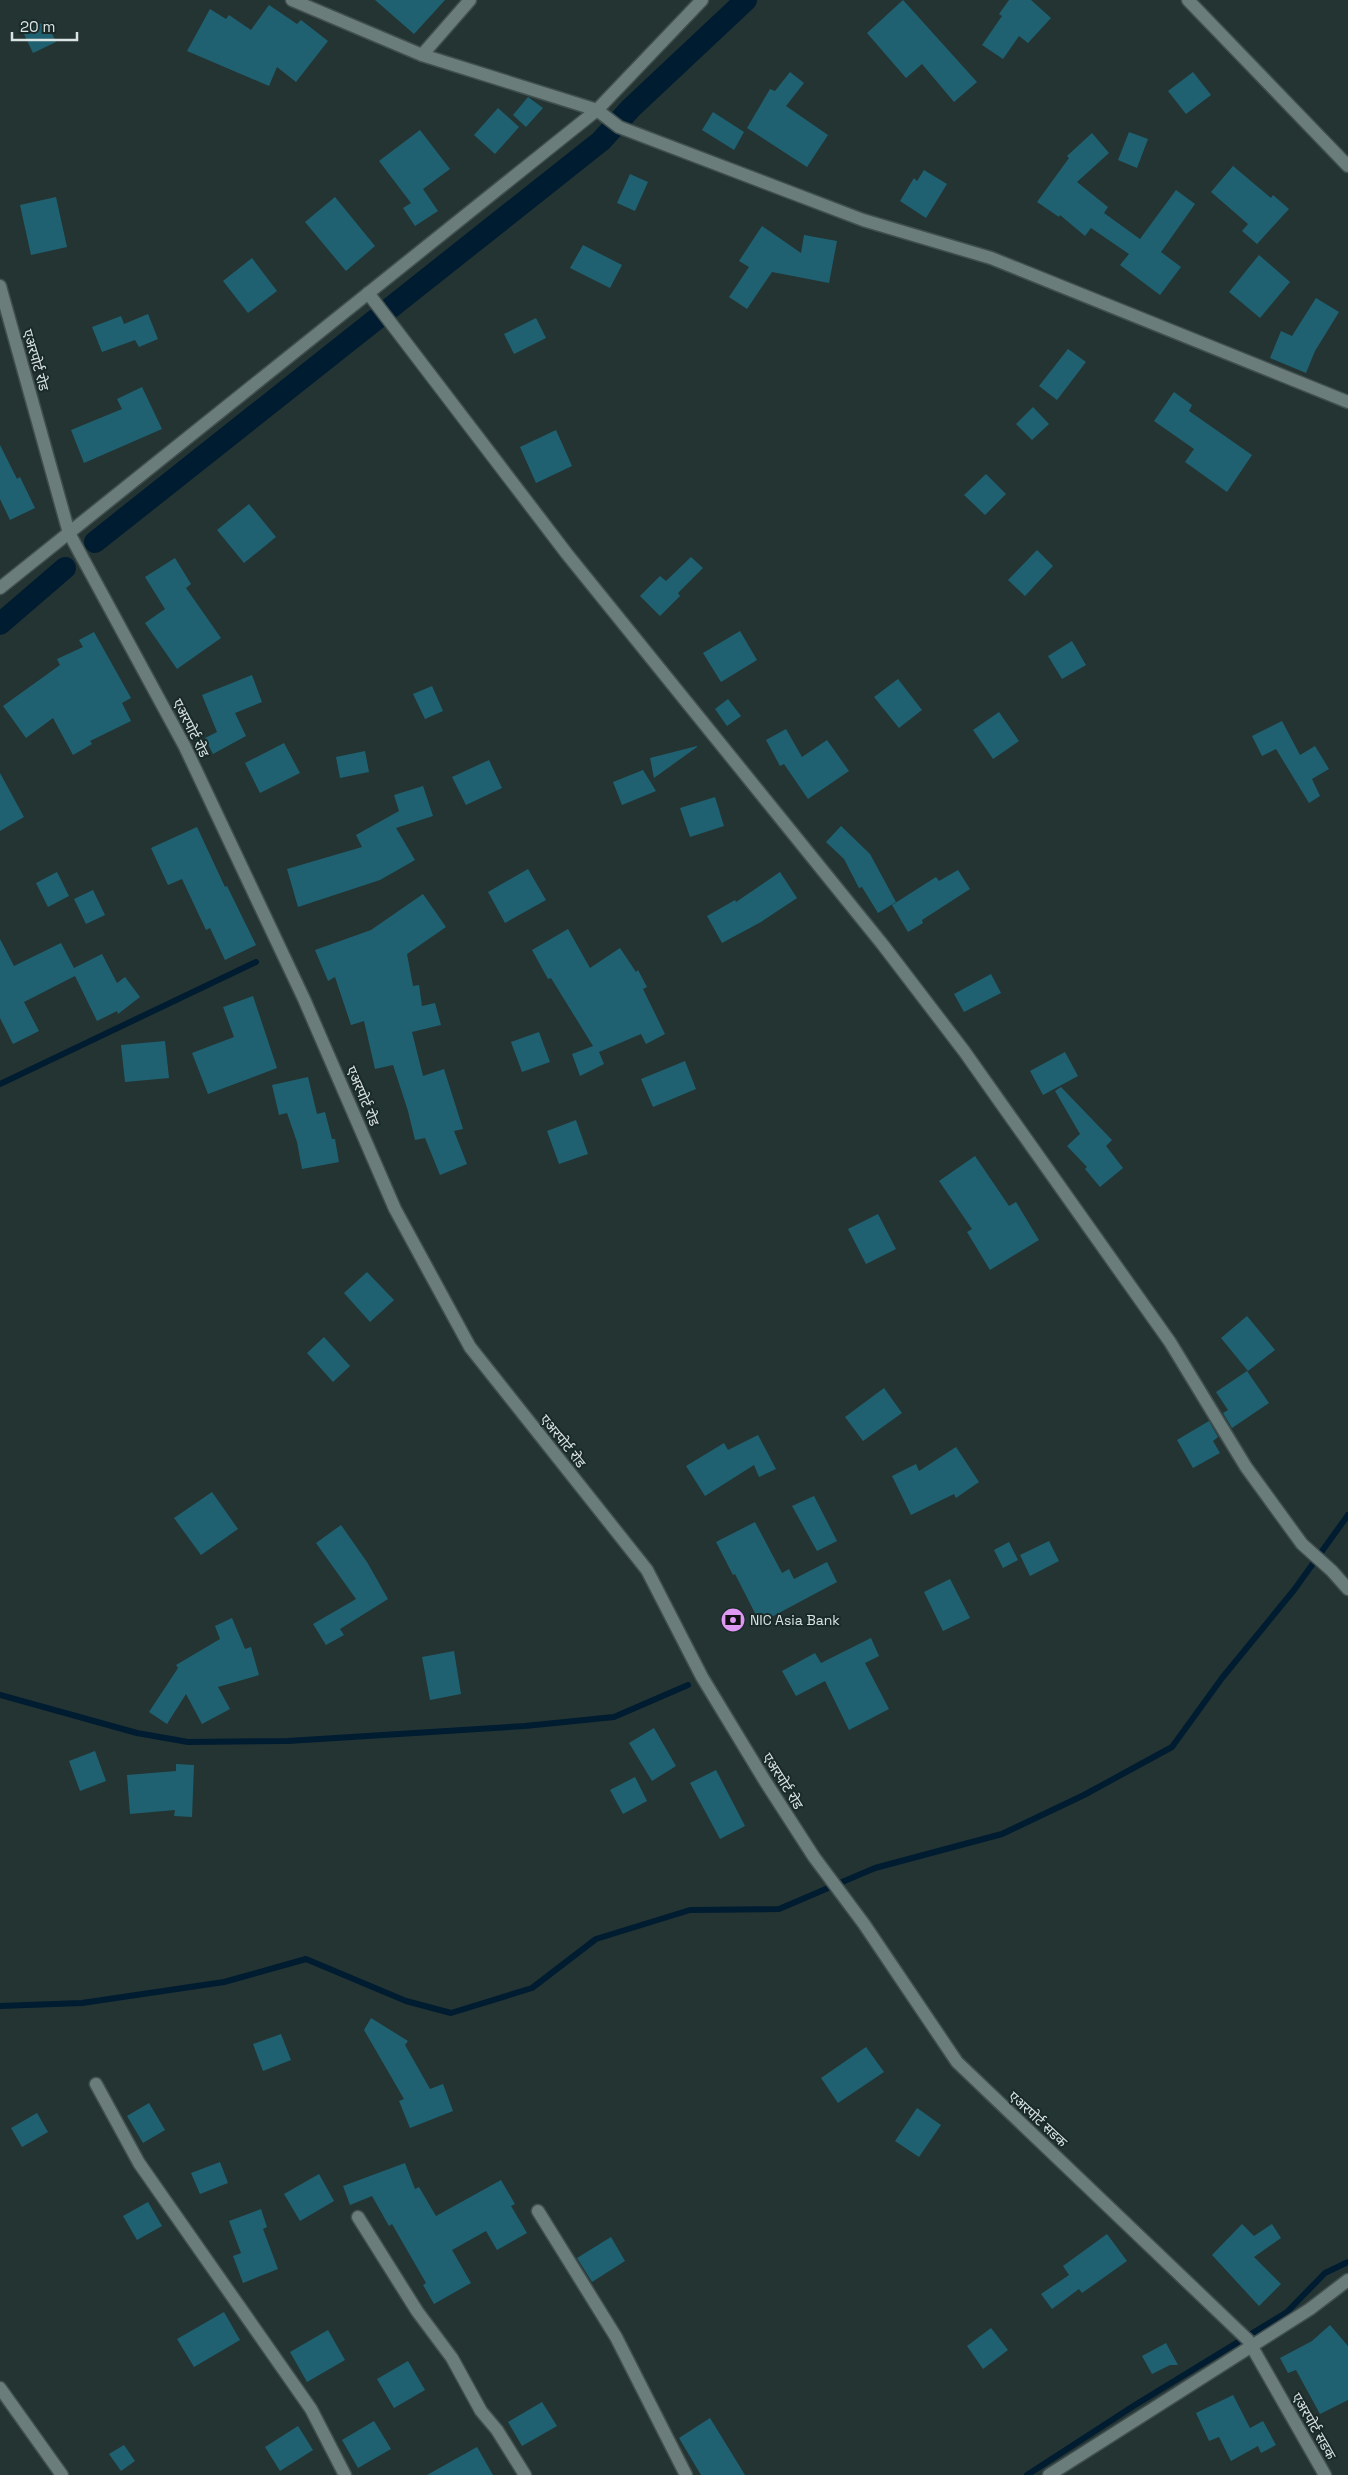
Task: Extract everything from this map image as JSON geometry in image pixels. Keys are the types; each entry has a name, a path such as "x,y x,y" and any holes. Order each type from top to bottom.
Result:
{"street":[{"path":"292,0 422,54 602,113 619,128 863,220 991,258 1348,402"},
{"path":"422,54 470,0"},
{"path":"0,588 372,298 602,113 702,0"},
{"path":"1188,0 1348,166"},
{"name":"एअरपोर्ट रोड","path":"0,286 69,533 185,747 304,999 396,1209 470,1347 647,1570 702,1677 814,1857 852,1909"},
{"path":"372,298 568,554 883,945 964,1051 1170,1342 1246,1467 1302,1544 1332,1571 1348,1590"},
{"name":"एअरपोर्ट सडक","path":"852,1909 957,2062 1234,2325 1250,2343 1325,2475"},
{"path":"96,2084 139,2163 311,2410 344,2475"},
{"path":"538,2211 616,2337 686,2475"},
{"path":"358,2217 418,2311 452,2358 482,2412 497,2430 525,2475"},
{"path":"1049,2475 1250,2343 1310,2309 1348,2280"},
{"path":"0,2388 62,2475"}],"building":[{"path":"375,0 445,0 414,34"},
{"path":"903,0 977,82 954,102 922,64 906,78 867,33"},
{"path":"1009,0 1031,0 1051,18 1028,43 1019,36 1003,59 982,45 1002,16 999,14"},
{"path":"269,5 297,24 301,20 328,41 296,82 277,67 269,86 187,51 210,9 226,19 229,15 251,30"},
{"path":"46,21 56,42 33,53 23,32"},
{"path":"790,72 804,83 786,106 828,135 807,167 747,128 770,89 775,91"},
{"path":"1193,72 1211,95 1186,114 1168,91"},
{"path":"528,97 543,108 526,127 513,115"},
{"path":"498,108 519,127 495,154 474,135"},
{"path":"713,112 744,132 734,150 702,130"},
{"path":"420,130 450,169 423,189 438,211 415,226 403,208 411,203 379,161"},
{"path":"1129,132 1148,139 1137,168 1118,160"},
{"path":"1092,133 1109,153 1077,182 1108,207 1104,213 1140,239 1176,190 1195,204 1161,252 1181,267 1160,295 1120,265 1129,254 1091,228 1085,236 1060,215 1059,217 1037,202 1069,158 1067,156"},
{"path":"1233,166 1271,198 1273,195 1289,209 1257,244 1242,231 1248,224 1211,192"},
{"path":"924,170 947,184 926,218 900,201 914,178 917,181"},
{"path":"630,174 648,182 635,211 617,203"},
{"path":"56,197 67,247 31,255 20,205"},
{"path":"335,197 375,246 346,271 305,222"},
{"path":"762,226 801,253 804,235 837,241 829,283 772,272 747,309 729,297 749,267 739,261"},
{"path":"583,245 622,265 610,288 570,268"},
{"path":"1259,255 1290,282 1260,318 1229,292"},
{"path":"252,258 277,291 248,313 223,281"},
{"path":"1316,298 1339,312 1315,351 1306,373 1270,358 1281,331 1292,336"},
{"path":"148,314 158,339 139,347 135,340 102,352 92,327 121,316 124,324"},
{"path":"536,318 546,338 514,354 504,334"},
{"path":"1068,349 1086,362 1057,400 1039,386"},
{"path":"142,387 162,429 84,463 71,430 122,409 117,399"},
{"path":"1174,392 1192,405 1189,411 1252,455 1227,492 1185,462 1194,449 1154,421"},
{"path":"1033,407 1049,424 1032,440 1016,424"},
{"path":"556,430 572,466 536,483 520,447"},
{"path":"0,445 17,479 20,477 35,508 10,520 0,499"},
{"path":"986,474 1006,494 985,515 964,495"},
{"path":"249,504 276,537 244,563 217,530"},
{"path":"1037,550 1053,566 1025,596 1008,580"},
{"path":"691,557 703,568 678,593 680,596 660,616 640,596 660,576 666,581"},
{"path":"175,558 191,584 186,588 221,638 177,669 145,623 165,609 145,577"},
{"path":"740,631 757,660 721,682 703,653"},
{"path":"94,632 131,698 122,703 131,721 90,741 92,744 73,755 53,718 26,738 3,706 60,665 57,659 83,647 79,640"},
{"path":"1072,641 1086,665 1062,679 1048,656"},
{"path":"252,675 262,702 235,713 246,736 213,754 205,738 217,732 202,695"},
{"path":"898,679 922,710 899,728 874,697"},
{"path":"432,686 443,711 425,719 413,694"},
{"path":"728,699 741,716 727,726 715,709"},
{"path":"999,712 1019,741 993,759 973,730"},
{"path":"1282,721 1300,755 1315,746 1329,769 1312,779 1320,796 1309,803 1276,749 1262,756 1252,736"},
{"path":"786,729 802,757 827,740 849,771 808,799 784,764 780,766 766,740"},
{"path":"284,743 300,773 260,793 245,763"},
{"path":"697,747 654,778 650,758"},
{"path":"365,751 369,772 340,778 336,757"},
{"path":"489,760 502,788 466,805 452,777"},
{"path":"643,770 656,791 622,805 613,782"},
{"path":"0,773 24,817 0,831"},
{"path":"423,786 433,816 396,828 415,860 380,880 298,907 287,869 362,847 356,835 399,811 394,795"},
{"path":"715,797 724,826 690,837 680,808"},
{"path":"841,826 870,854 896,902 878,913 862,887 859,888 844,859 826,842"},
{"path":"197,827 225,887 227,886 256,945 225,960 210,928 206,930 182,879 168,885 151,848"},
{"path":"528,869 546,900 505,923 488,892"},
{"path":"958,870 970,889 922,920 923,923 908,932 892,905 936,877 939,881"},
{"path":"57,872 69,896 48,907 36,883"},
{"path":"780,872 797,898 761,922 722,943 707,916 735,900 736,902"},
{"path":"93,890 105,915 86,924 74,899"},
{"path":"423,894 446,927 407,954 413,986 419,985 422,1006 435,1003 441,1025 412,1032 423,1076 444,1069 463,1129 454,1131 467,1164 440,1175 425,1138 415,1140 393,1065 375,1069 364,1021 351,1025 335,977 328,981 315,950 371,930"},
{"path":"568,929 590,968 620,948 636,972 638,970 647,987 643,989 665,1034 646,1044 641,1034 599,1052 604,1064 580,1076 572,1054 593,1046 551,978 548,979 532,950"},
{"path":"0,939 14,966 61,943 74,968 102,954 117,983 125,977 140,997 118,1014 117,1011 97,1021 75,976 24,1002 39,1031 13,1044 0,1018"},
{"path":"991,974 1001,993 964,1012 954,994"},
{"path":"253,996 277,1068 208,1094 192,1053 234,1037 223,1007"},
{"path":"539,1032 550,1062 522,1072 511,1042"},
{"path":"165,1041 169,1078 125,1082 121,1045"},
{"path":"1065,1052 1078,1076 1043,1095 1030,1071"},
{"path":"685,1061 696,1089 653,1107 641,1079"},
{"path":"308,1077 317,1114 325,1112 332,1139 335,1139 339,1162 302,1169 297,1142 287,1113 279,1115 272,1085"},
{"path":"1061,1087 1112,1140 1106,1146 1123,1168 1100,1187 1085,1169 1087,1167 1067,1146 1080,1134 1055,1091"},
{"path":"576,1120 588,1154 559,1164 547,1131"},
{"path":"975,1156 1009,1206 1016,1202 1039,1240 990,1270 967,1232 972,1229 939,1181"},
{"path":"878,1214 896,1249 866,1264 848,1229"},
{"path":"367,1272 394,1300 370,1322 344,1293"},
{"path":"1247,1316 1275,1350 1248,1371 1221,1338"},
{"path":"324,1337 350,1366 333,1382 307,1353"},
{"path":"1247,1371 1269,1403 1232,1428 1223,1413 1228,1410 1216,1392"},
{"path":"884,1388 902,1413 863,1441 845,1417"},
{"path":"1209,1421 1218,1437 1213,1441 1220,1453 1193,1468 1177,1440"},
{"path":"758,1435 776,1469 759,1477 754,1465 705,1496 686,1466 724,1443 728,1450"},
{"path":"956,1447 979,1482 956,1498 954,1494 911,1515 892,1476 916,1464 919,1471"},
{"path":"212,1492 238,1529 201,1555 174,1518"},
{"path":"814,1496 837,1541 817,1551 792,1506"},
{"path":"755,1522 782,1573 789,1569 794,1579 827,1562 837,1582 760,1623 716,1542"},
{"path":"341,1525 367,1562 388,1599 340,1629 344,1635 326,1645 313,1624 356,1599 316,1543"},
{"path":"1049,1541 1059,1561 1030,1576 1020,1555"},
{"path":"1009,1542 1018,1560 1003,1568 994,1550"},
{"path":"950,1579 970,1618 943,1631 924,1592"},
{"path":"232,1618 245,1649 251,1647 259,1675 218,1687 230,1709 202,1724 186,1694 167,1724 149,1712 178,1668 176,1665 220,1639 215,1626"},
{"path":"871,1638 879,1656 865,1663 889,1709 849,1730 825,1681 796,1696 782,1671 815,1653 821,1663"},
{"path":"454,1651 461,1694 430,1700 422,1657"},
{"path":"654,1728 676,1766 652,1781 629,1743"},
{"path":"95,1751 106,1781 80,1791 69,1761"},
{"path":"176,1764 194,1765 192,1817 174,1816 175,1810 130,1814 127,1775 176,1771"},
{"path":"716,1770 745,1826 720,1839 690,1783"},
{"path":"635,1777 647,1801 623,1814 610,1790"},
{"path":"371,2018 408,2041 405,2045 430,2089 443,2084 453,2111 410,2128 399,2101 404,2099 364,2030"},
{"path":"281,2034 291,2060 263,2071 253,2044"},
{"path":"866,2047 884,2072 838,2103 821,2078"},
{"path":"149,2103 165,2130 143,2143 127,2116"},
{"path":"917,2108 941,2125 919,2157 895,2141"},
{"path":"37,2113 48,2132 22,2147 11,2128"},
{"path":"220,2162 228,2183 200,2194 191,2173"},
{"path":"405,2163 415,2189 419,2187 436,2216 501,2180 515,2204 511,2206 527,2233 497,2250 486,2231 452,2250 471,2283 434,2304 423,2285 426,2283 392,2224 389,2226 372,2196 350,2205 343,2186"},
{"path":"319,2174 334,2201 300,2221 284,2194"},
{"path":"148,2202 162,2226 137,2240 123,2216"},
{"path":"261,2209 267,2227 263,2229 278,2269 243,2283 233,2256 241,2253 229,2221"},
{"path":"1242,2224 1254,2236 1272,2224 1281,2238 1254,2257 1281,2284 1259,2306 1212,2255"},
{"path":"1107,2234 1127,2261 1082,2293 1079,2289 1052,2309 1041,2294 1069,2275 1063,2266"},
{"path":"611,2237 625,2261 592,2282 577,2258"},
{"path":"224,2312 240,2340 194,2367 177,2339"},
{"path":"1330,2325 1348,2346 1348,2400 1320,2414 1296,2370 1288,2373 1280,2358 1312,2341"},
{"path":"991,2328 1008,2350 983,2369 967,2346"},
{"path":"328,2330 345,2360 307,2382 290,2352"},
{"path":"1166,2343 1178,2365 1170,2365 1152,2374 1142,2356"},
{"path":"408,2361 425,2390 394,2408 377,2379"},
{"path":"1233,2395 1250,2428 1263,2421 1276,2445 1261,2453 1258,2446 1231,2461 1219,2437 1209,2441 1196,2413"},
{"path":"542,2402 557,2426 522,2446 508,2422"},
{"path":"710,2418 745,2475 701,2475 679,2438"},
{"path":"374,2421 391,2449 358,2468 342,2440"},
{"path":"298,2426 313,2450 280,2471 265,2447"},
{"path":"124,2445 135,2461 121,2471 109,2454"},
{"path":"477,2447 493,2475 427,2475"}],"waterway":[{"path":"95,542 601,141 631,108 746,0"},
{"path":"0,624 65,568"},
{"path":"0,1084 256,962"},
{"path":"0,2006 82,2003 224,1982 306,1959 406,2001 451,2013 532,1988 596,1939 690,1910 779,1909 875,1868 1002,1834 1084,1795 1172,1747 1222,1678 1294,1590 1348,1515"},
{"path":"0,1695 137,1733 188,1742 288,1741 525,1726 614,1717 688,1685"},
{"path":"1027,2475 1135,2405 1287,2312 1325,2273 1348,2262"}],"place":[{"name":"NIC Asia Bank","path":"733,1620"}]}
